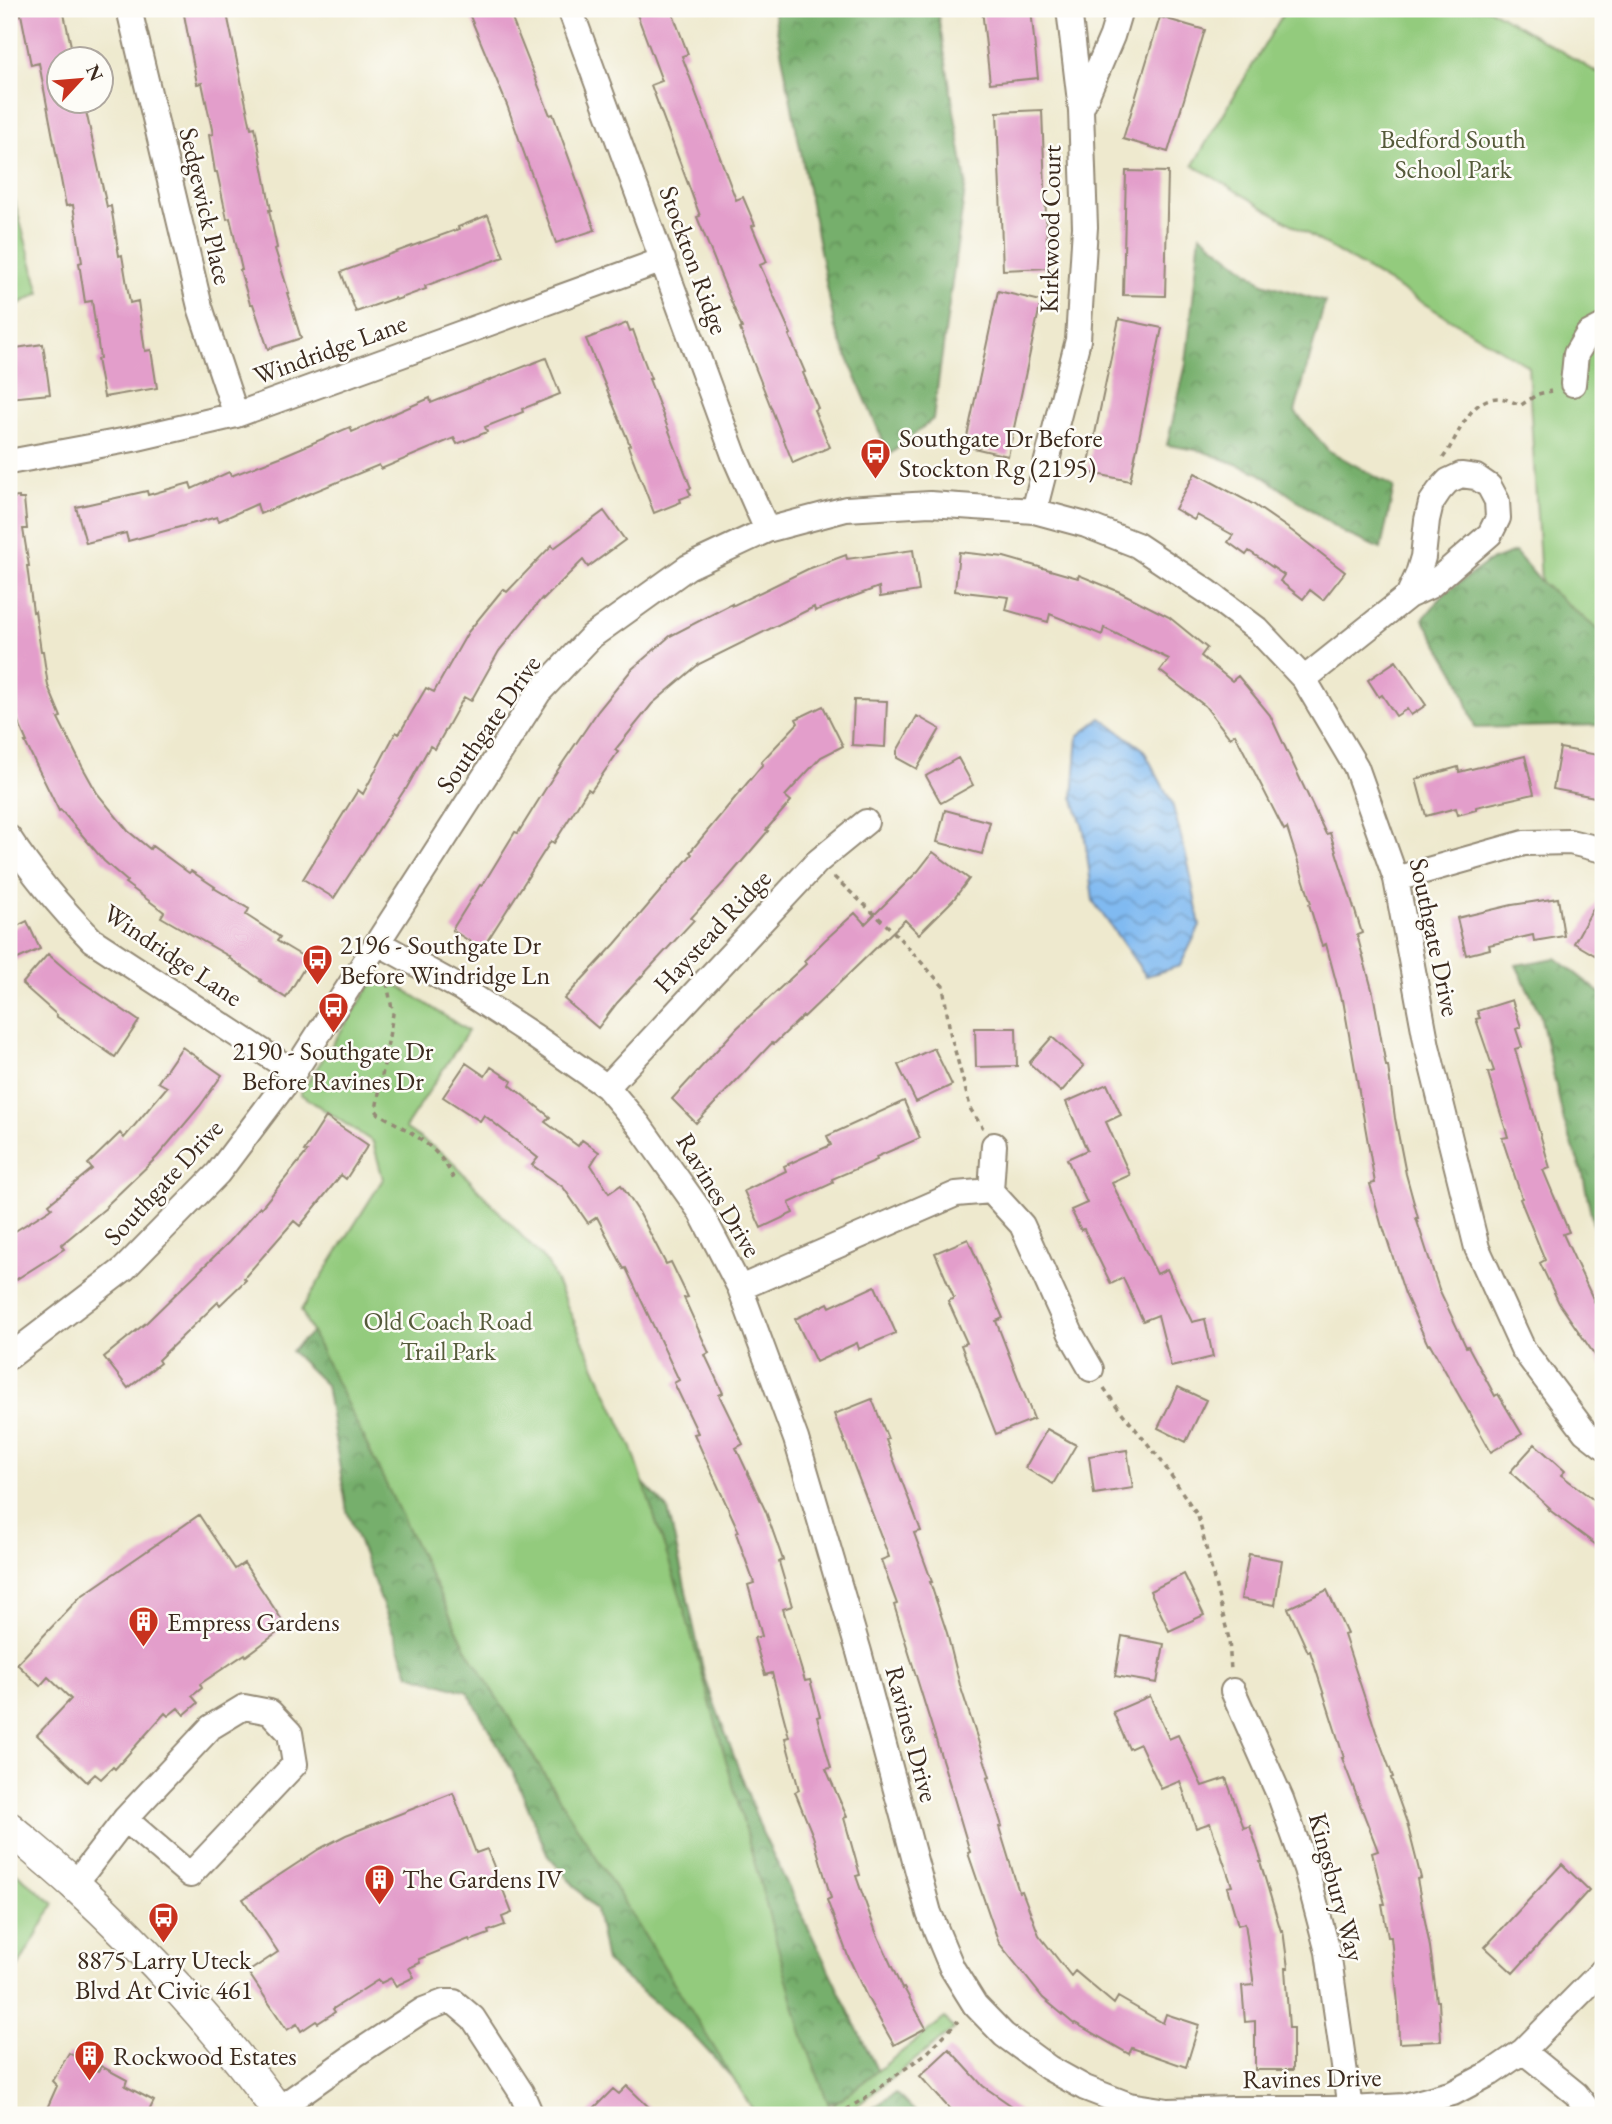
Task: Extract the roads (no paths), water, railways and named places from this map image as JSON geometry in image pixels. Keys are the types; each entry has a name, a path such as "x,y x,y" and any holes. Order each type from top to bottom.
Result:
{"main road":[{"path":"9,1828 75,1884 179,1990 223,2039 276,2113"}],"street":[{"name":"Sedgewick Place","path":"129,9 200,307 236,415"},
{"name":"Stockton Ridge","path":"570,9 734,456 766,530"},
{"name":"Kirkwood Court","path":"1034,511 1078,340 1085,227 1080,110 1069,9"},
{"name":"Kirkwood Court","path":"1080,110 1112,36 1120,9"},
{"name":"Windridge Lane","path":"9,462 133,439 236,415 663,260"},
{"path":"1573,384 1576,354 1588,334 1603,326"},
{"path":"1304,679 1408,596 1430,586 1490,534 1498,518 1497,501 1489,486 1476,477 1461,475 1448,481 1431,503 1423,556 1408,596"},
{"name":"Southgate Drive","path":"9,1357 124,1269 218,1172 294,1072 540,692 592,636 688,567 766,530 846,509 930,504 1034,511 1086,524 1137,545 1208,592 1257,629 1304,679 1356,767 1396,879 1427,1046 1477,1248 1523,1349 1585,1432 1603,1446"},
{"name":"Haystead Ridge","path":"607,1087 817,862 866,822"},
{"name":"Windridge Lane","path":"9,838 28,866 92,940 294,1072"},
{"path":"1396,879 1524,843 1570,842 1603,850"},
{"name":"Ravines Drive","path":"379,943 462,989 607,1087 639,1125 700,1211 740,1288 800,1452 859,1652 929,1913 952,1968 975,2005 1004,2035 1049,2068 1085,2088 1129,2105 1168,2111 1405,2106 1453,2093 1491,2073 1523,2051 1603,1970"},
{"path":"994,1144 991,1191 1022,1225 1071,1334 1091,1369"},
{"path":"740,1288 957,1194 991,1191"},
{"name":"Kingsbury Way","path":"1233,1691 1282,1799 1307,1869 1328,1952 1350,2109"},
{"path":"75,1884 125,1819 211,1727 244,1707 270,1712 290,1733 295,1764 190,1875 125,1819"},
{"path":"276,2113 356,2054 423,2010 444,2002 454,2003 473,2018 521,2092 531,2115"},
{"path":"1523,2051 1576,2094 1592,2115"}],"water":[{"path":"1101,718 1143,749 1172,803 1189,867 1200,926 1180,966 1146,976 1093,901 1084,831 1073,797 1078,736"}],"place":[{"name":"Southgate Dr Before Stockton Rg (2195)","path":"876,480"},
{"name":"2196 - Southgate Dr Before Windridge Ln","path":"317,987"},
{"name":"2190 - Southgate Dr Before Ravines Dr","path":"333,1035"},
{"name":"Empress Gardens","path":"144,1649"},
{"name":"The Gardens IV","path":"379,1906"},
{"name":"8875 Larry Uteck Blvd At Civic 461","path":"164,1944"},
{"name":"Rockwood Estates","path":"90,2083"}],"park label":[{"name":"Bedford South School Park","path":"1453,154"},
{"name":"Old Coach Road Trail Park","path":"448,1336"}]}
